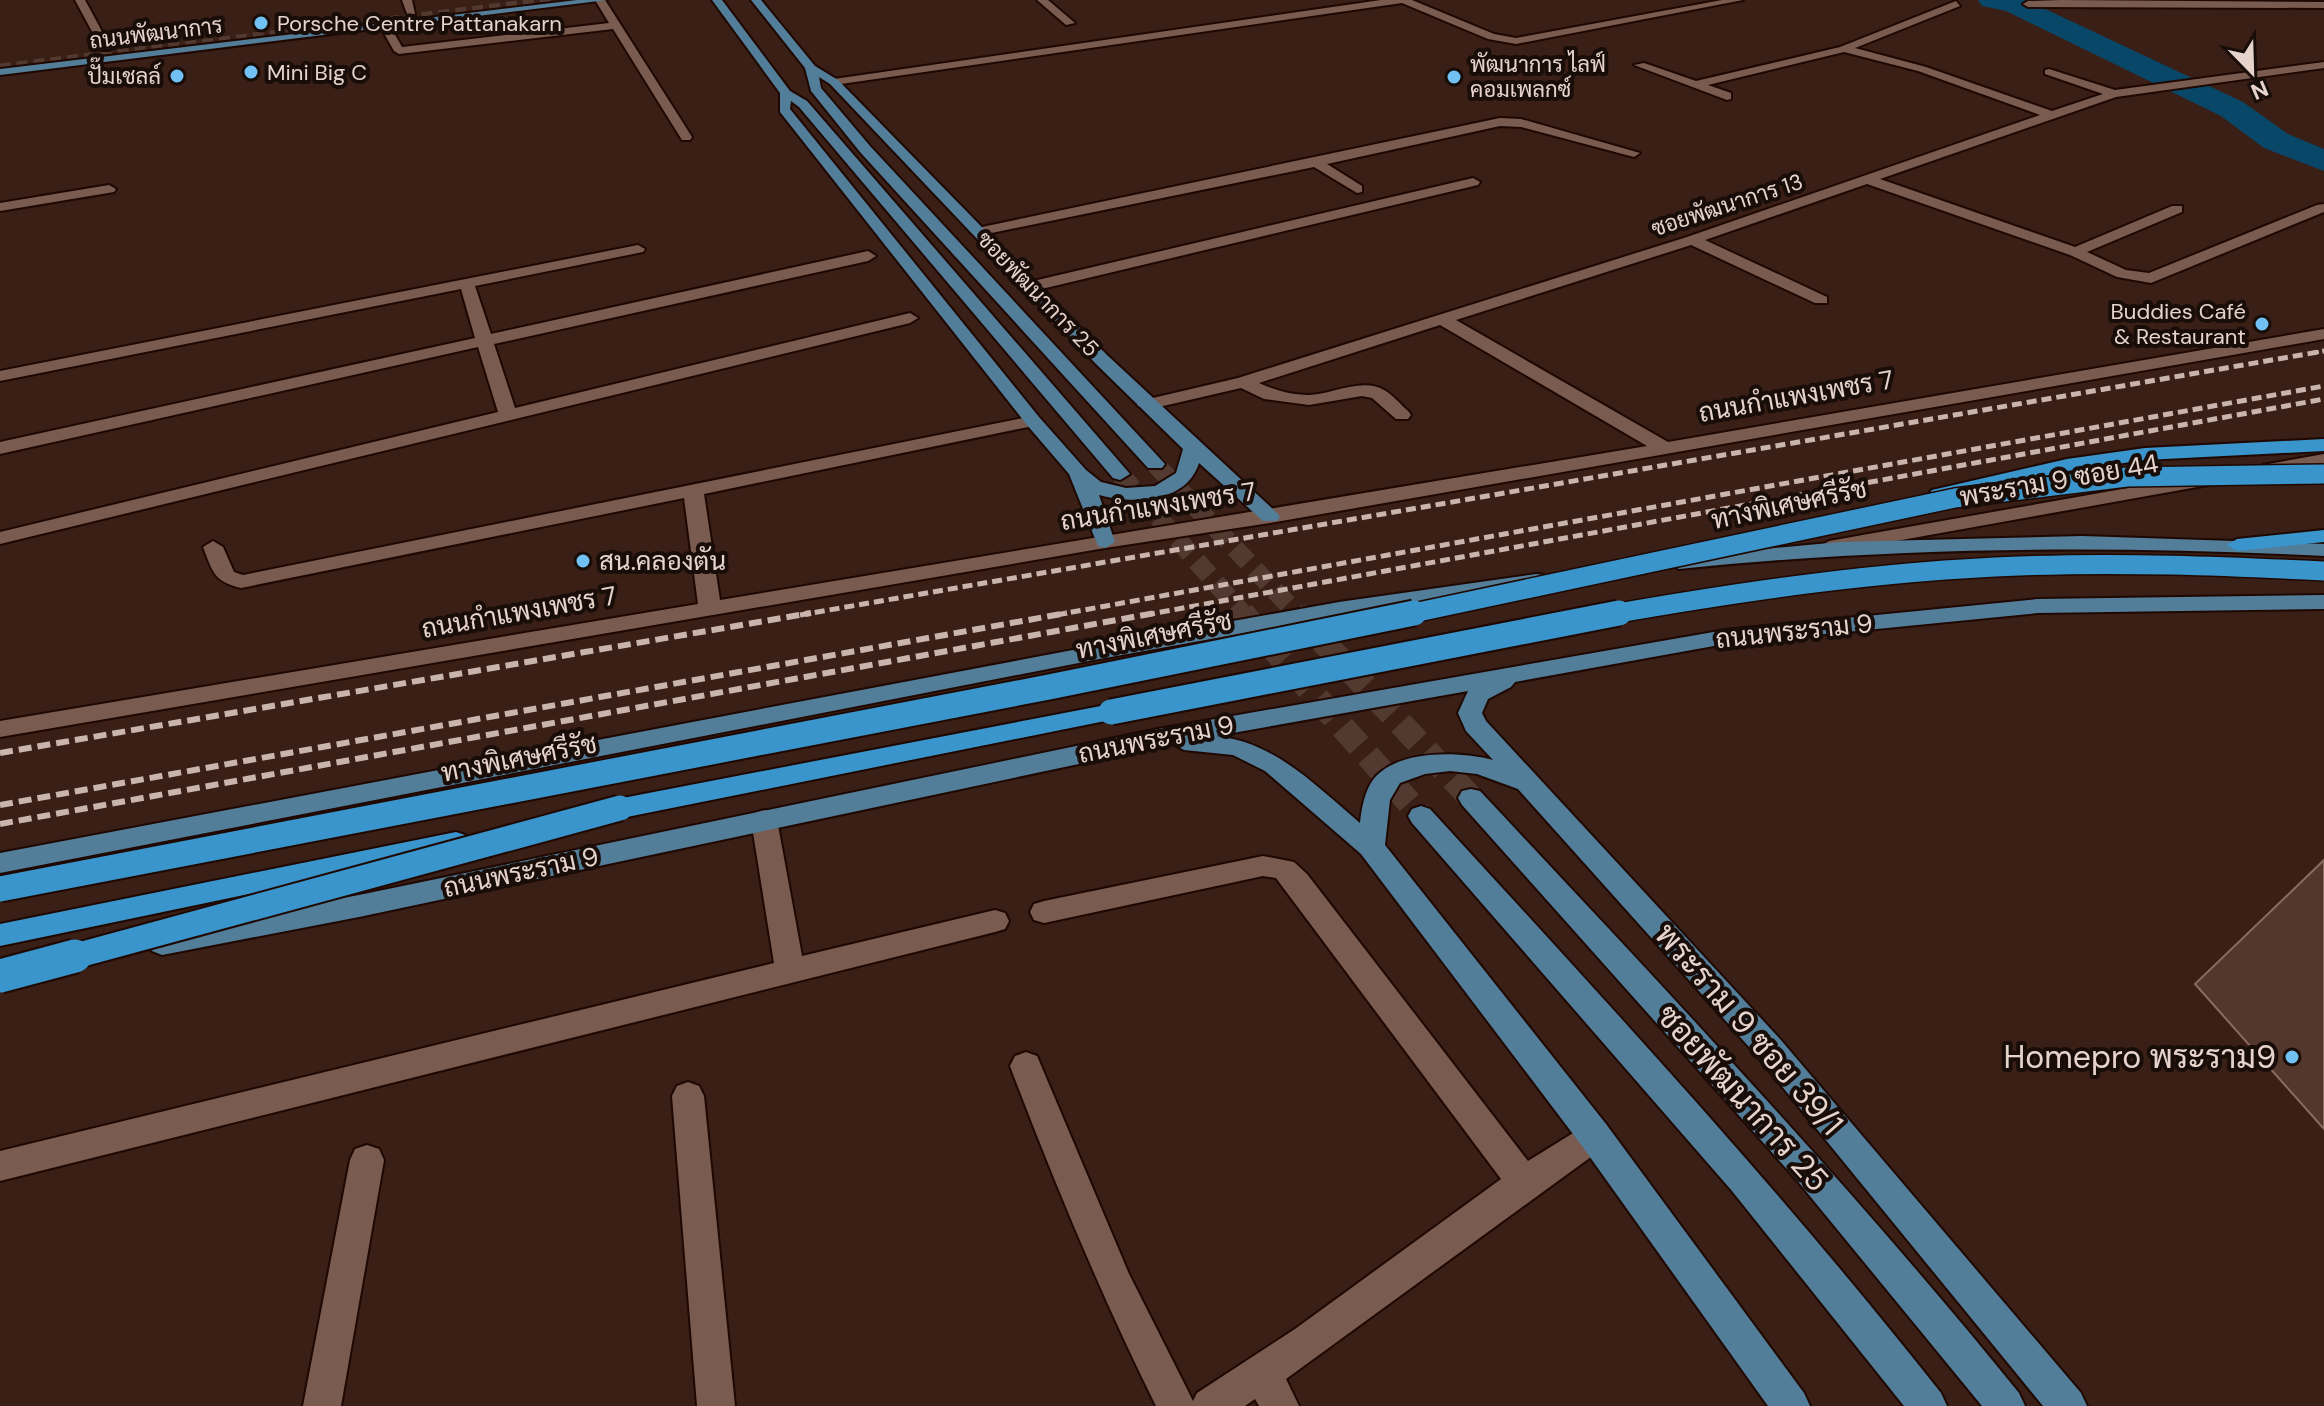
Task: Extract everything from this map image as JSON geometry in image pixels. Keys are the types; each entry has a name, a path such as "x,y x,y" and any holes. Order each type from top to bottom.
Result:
{"highway":[{"path":"1702,560 1861,514 2067,465 2145,454 2324,445"},
{"name":"ทางพิเศษศรีรัช","path":"0,889 1065,684 1702,554 1955,498 2127,477 2324,474"},
{"path":"2237,545 2324,536"},
{"path":"0,935 620,808 1573,622 1801,585 1975,568 2192,564 2324,571"},
{"path":"0,974 620,808"}],"main road":[{"name":"ถนนพัฒนาการ","path":"0,61 513,0"},
{"name":"ถนนพัฒนาการ","path":"0,72 601,0"},
{"name":"ซอยพัฒนาการ 25","path":"717,0 738,19 786,93 803,104 1120,474"},
{"name":"ซอยพัฒนาการ 25","path":"756,0 764,16 811,68 834,82 1146,405 1192,450 1270,517"},
{"name":"ซอยพัฒนาการ 25","path":"811,68 815,89 865,149 1155,464"},
{"name":"ซอยพัฒนาการ 25","path":"786,93 784,109 1033,421 1078,472 1097,513 1105,542"},
{"path":"1078,472 1096,488 1132,494 1150,492 1179,481 1187,471 1192,450"},
{"path":"0,863 1308,615 1461,590 1702,560 1915,544 2073,540 2324,550"},
{"name":"ถนนพระราม 9","path":"0,974 359,906 1158,738 1725,637 2038,606 2324,602"},
{"name":"พระราม 9 ซอย 39/1","path":"1524,672 1478,694 1470,713 1475,725 1530,789 1610,870 1769,1048 2068,1406"},
{"path":"1158,738 1238,747 1274,765 1371,847 1594,1135 1791,1406"},
{"path":"1371,847 1376,803 1390,778 1423,765 1466,761 1496,769 1530,789"},
{"name":"ซอยพัฒนาการ 25","path":"1471,798 1725,1075 1954,1340 2006,1406"},
{"name":"ซอยพัฒนาการ 25","path":"1421,816 1672,1096 1878,1340 1928,1406"}],"street":[{"path":"80,0 106,48"},
{"path":"407,0 411,12"},
{"path":"601,0 686,137"},
{"path":"1042,0 1070,23"},
{"path":"834,82 1403,0 1492,37 1516,41 1738,0"},
{"path":"2028,4 2211,2 2324,5"},
{"path":"1698,84 1844,49 1956,4"},
{"path":"385,26 399,51 617,25"},
{"path":"1844,49 1922,69 2053,116"},
{"path":"1640,65 1727,96"},
{"name":"ซอยพัฒนาการ 13","path":"1146,405 1243,382 1692,240 2114,94 2324,65"},
{"path":"2049,72 2114,94"},
{"path":"977,232 1509,121 1634,153"},
{"path":"1316,163 1357,189"},
{"path":"1869,180 2075,252 2122,274 2151,278 2322,208"},
{"path":"1029,287 1473,182"},
{"path":"0,207 109,189"},
{"path":"2075,252 2177,209"},
{"path":"1692,240 1821,300"},
{"path":"0,376 638,249"},
{"path":"0,448 868,256"},
{"path":"466,281 508,416"},
{"path":"0,538 910,318"},
{"path":"1442,319 1663,447"},
{"name":"ถนนกำแพงเพชร 7","path":"0,729 1105,542 1270,517 2324,334"},
{"path":"1243,382 1270,395 1309,400 1362,391 1377,393 1402,415"},
{"path":"213,547 225,576 241,582 1033,421"},
{"name":"พระราม 9 ซอย 44","path":"1803,552 2324,460"},
{"path":"693,489 710,609"},
{"path":"764,820 790,971"},
{"path":"1044,912 1263,866 1284,869 1297,882 1523,1181"},
{"path":"0,1166 995,921"},
{"path":"1026,1066 1075,1193 1116,1287 1176,1406"},
{"path":"688,1096 716,1406"},
{"path":"1210,1406 1271,1390 1523,1181 1594,1135"},
{"path":"322,1406 367,1160"}],"building":[{"name":"Homepro พระราม9","path":"2324,860 2324,1129 2195,984"}],"waterway":[{"path":"1991,0 2013,4 2232,109 2276,141 2324,161"}],"tunnel":[{"path":"0,69 567,0"},
{"path":"1155,464 1298,615"},
{"path":"1120,474 1244,615"},
{"path":"1242,613 1421,816"},
{"path":"1296,613 1471,798"}],"railway":[{"path":"800,615 2324,351 2312,353"},
{"path":"1056,615 2324,386"},
{"path":"1145,615 2324,399"},
{"path":"0,753 811,613"},
{"path":"0,805 1067,613"},
{"path":"0,824 1155,613"}],"place":[{"name":"Porsche Centre Pattanakarn","path":"261,23"},
{"name":"Mini Big C","path":"251,72"},
{"name":"ปั๊มเชลล์","path":"177,76"},
{"name":"พัฒนาการ ไลฟ์ คอมเพลกซ์","path":"1454,77"},
{"name":"Buddies Café & Restaurant","path":"2262,324"},
{"name":"สน.คลองตัน","path":"583,561"},
{"name":"Homepro พระราม9","path":"2292,1057"}]}
